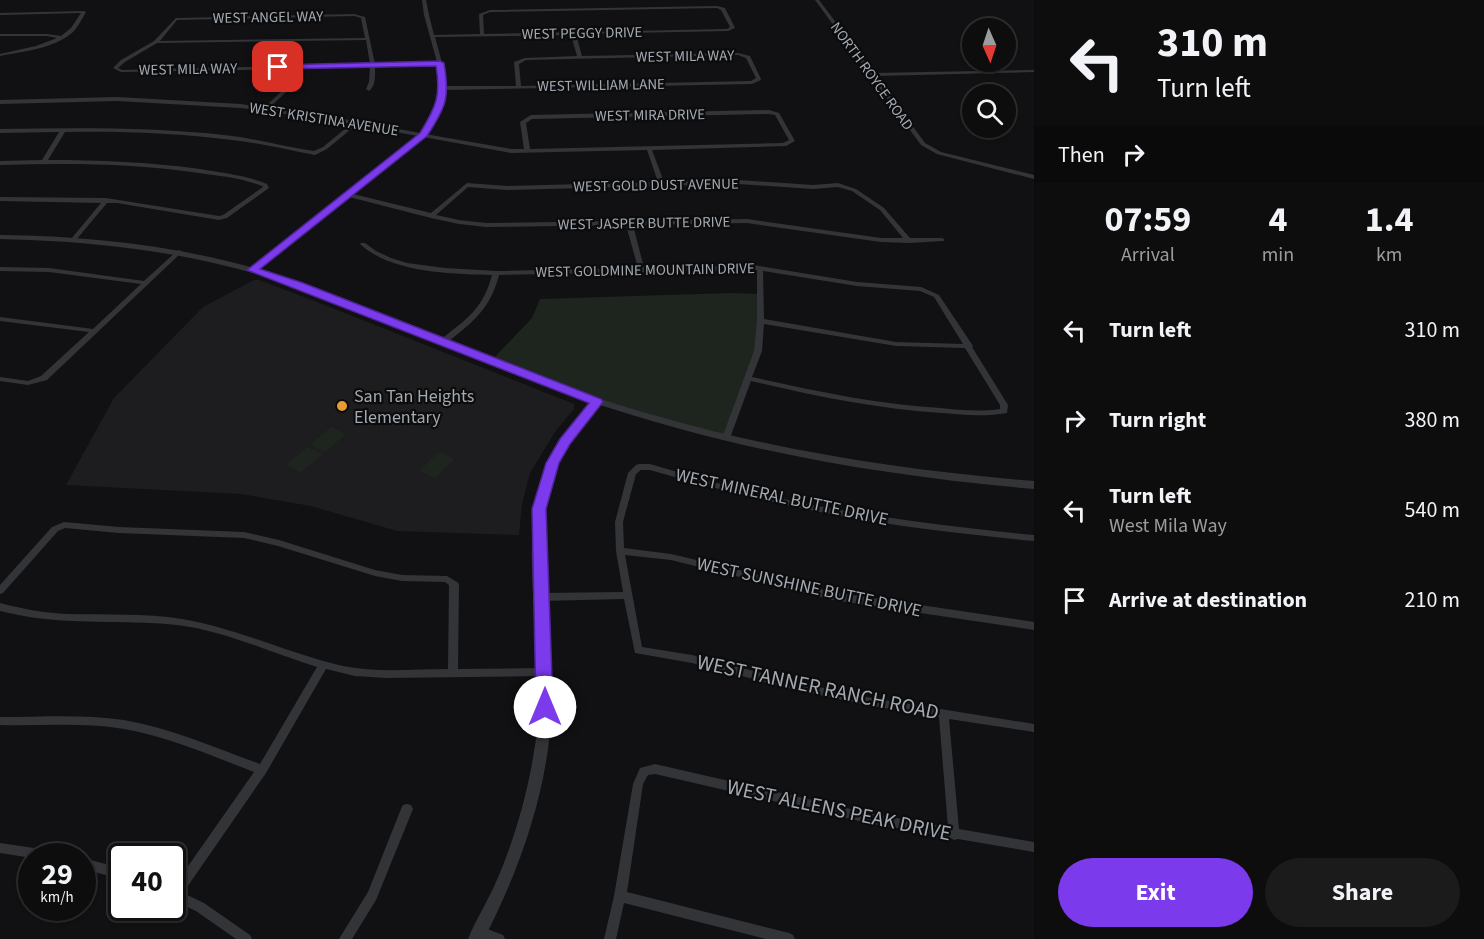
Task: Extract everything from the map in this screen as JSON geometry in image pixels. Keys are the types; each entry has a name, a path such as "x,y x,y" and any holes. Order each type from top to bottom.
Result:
{"street":[{"path":"252,270 424,134 439,109 444,88 424,0"},
{"name":"NORTH ROYCE ROAD","path":"817,0 920,141 929,149 1034,177"},
{"name":"WEST PEGGY DRIVE","path":"432,36 482,35 573,33 731,29 733,27 723,9 717,7 483,12 481,14 482,35"},
{"path":"0,14 84,12 72,30 62,37 36,47 0,55"},
{"name":"WEST ANGEL WAY","path":"156,42 176,19 360,15 363,17 366,39"},
{"path":"573,33 580,58"},
{"path":"0,35 62,37"},
{"path":"156,42 366,39 372,65 372,83 369,88"},
{"name":"WEST MILA WAY","path":"156,42 118,64 116,70 440,63"},
{"name":"WEST MILA WAY","path":"519,87 516,63 519,60 580,58 744,55 748,57 759,79 757,81"},
{"path":"265,109 297,79 300,67"},
{"path":"871,75 1034,71"},
{"name":"WEST WILLIAM LANE","path":"444,88 757,81"},
{"name":"WEST KRISTINA AVENUE","path":"0,102 134,99 265,109 424,134 498,150 790,144"},
{"name":"WEST MIRA DRIVE","path":"527,151 523,122 526,118 774,113 792,141 790,144"},
{"path":"0,131 182,133 248,140 315,153 356,123"},
{"path":"44,162 63,130"},
{"path":"649,148 661,183"},
{"path":"0,163 122,163 182,168 265,184 266,188 225,217 219,218 162,207 106,200 0,199"},
{"name":"WEST GOLD DUST AVENUE","path":"431,216 467,185 507,188 738,182 782,186 846,186"},
{"path":"846,186 882,209 909,241"},
{"name":"WEST JASPER BUTTE DRIVE","path":"348,195 459,222 509,226 747,221 880,240 942,240"},
{"path":"74,239 106,200"},
{"path":"629,223 641,268"},
{"path":"0,237 74,239 179,252 252,270 299,286 597,402 726,438 858,465 987,482 1034,485"},
{"name":"WEST GOLDMINE MOUNTAIN DRIVE","path":"363,244 377,254 404,262 457,271 496,273 641,268 760,268 857,284 930,291 937,296 969,346"},
{"path":"0,379 28,383 44,378 179,252"},
{"path":"0,268 60,271 146,283"},
{"path":"726,438 758,351 761,321 760,268"},
{"path":"443,342 487,303 496,273"},
{"path":"0,319 95,331"},
{"path":"747,378 854,401 891,406 971,413 1004,411 1004,405 969,346 896,344 761,321"},
{"path":"499,939 478,935 505,878 523,825 544,724 545,672 538,535 539,509 552,463 564,442 597,402"},
{"name":"WEST MINERAL BUTTE DRIVE","path":"620,551 620,522 623,504 632,473 639,467 650,467 770,498 849,515 1034,538"},
{"path":"0,591 55,529 64,525 119,530 244,535 279,543 375,573 402,578 447,579 454,584 453,673"},
{"path":"541,597 627,596 620,551"},
{"name":"WEST SUNSHINE BUTTE DRIVE","path":"620,551 670,557 876,603 1034,626"},
{"name":"WEST TANNER RANCH ROAD","path":"627,596 638,650 692,659 854,699 1034,728"},
{"path":"0,607 26,615 52,618 143,618 181,622 223,631 324,664 360,673 545,672"},
{"path":"186,878 262,770 324,664"},
{"path":"944,715 954,835"},
{"path":"0,721 99,722 125,726 156,733 262,770"},
{"name":"WEST ALLENS PEAK DRIVE","path":"620,896 638,784 644,771 655,770 954,835 1034,847"},
{"path":"345,939 372,896 407,809"},
{"path":"0,848 18,851"},
{"path":"610,939 620,896 789,939"},
{"path":"186,901 246,939"}],"shaded area":[{"name":"San Tan Heights Elementary","path":"254,280 312,300 574,404 574,409 555,432 530,473 522,504 519,535 397,531 311,506 241,494 66,485 114,398 203,307"},
{"path":"760,294 760,339 726,438 661,421 491,361 532,318 540,299"},
{"path":"331,427 346,434 325,452 310,445"},
{"path":"308,447 323,454 301,472 286,465"},
{"path":"439,452 454,459 435,478 419,471"}],"place":[{"name":"San Tan Heights Elementary","path":"342,406"}],"route":[{"path":"278,67 440,63 444,88 439,109 424,134 252,270 299,286 597,402 564,442 552,463 539,509 545,707"}]}
